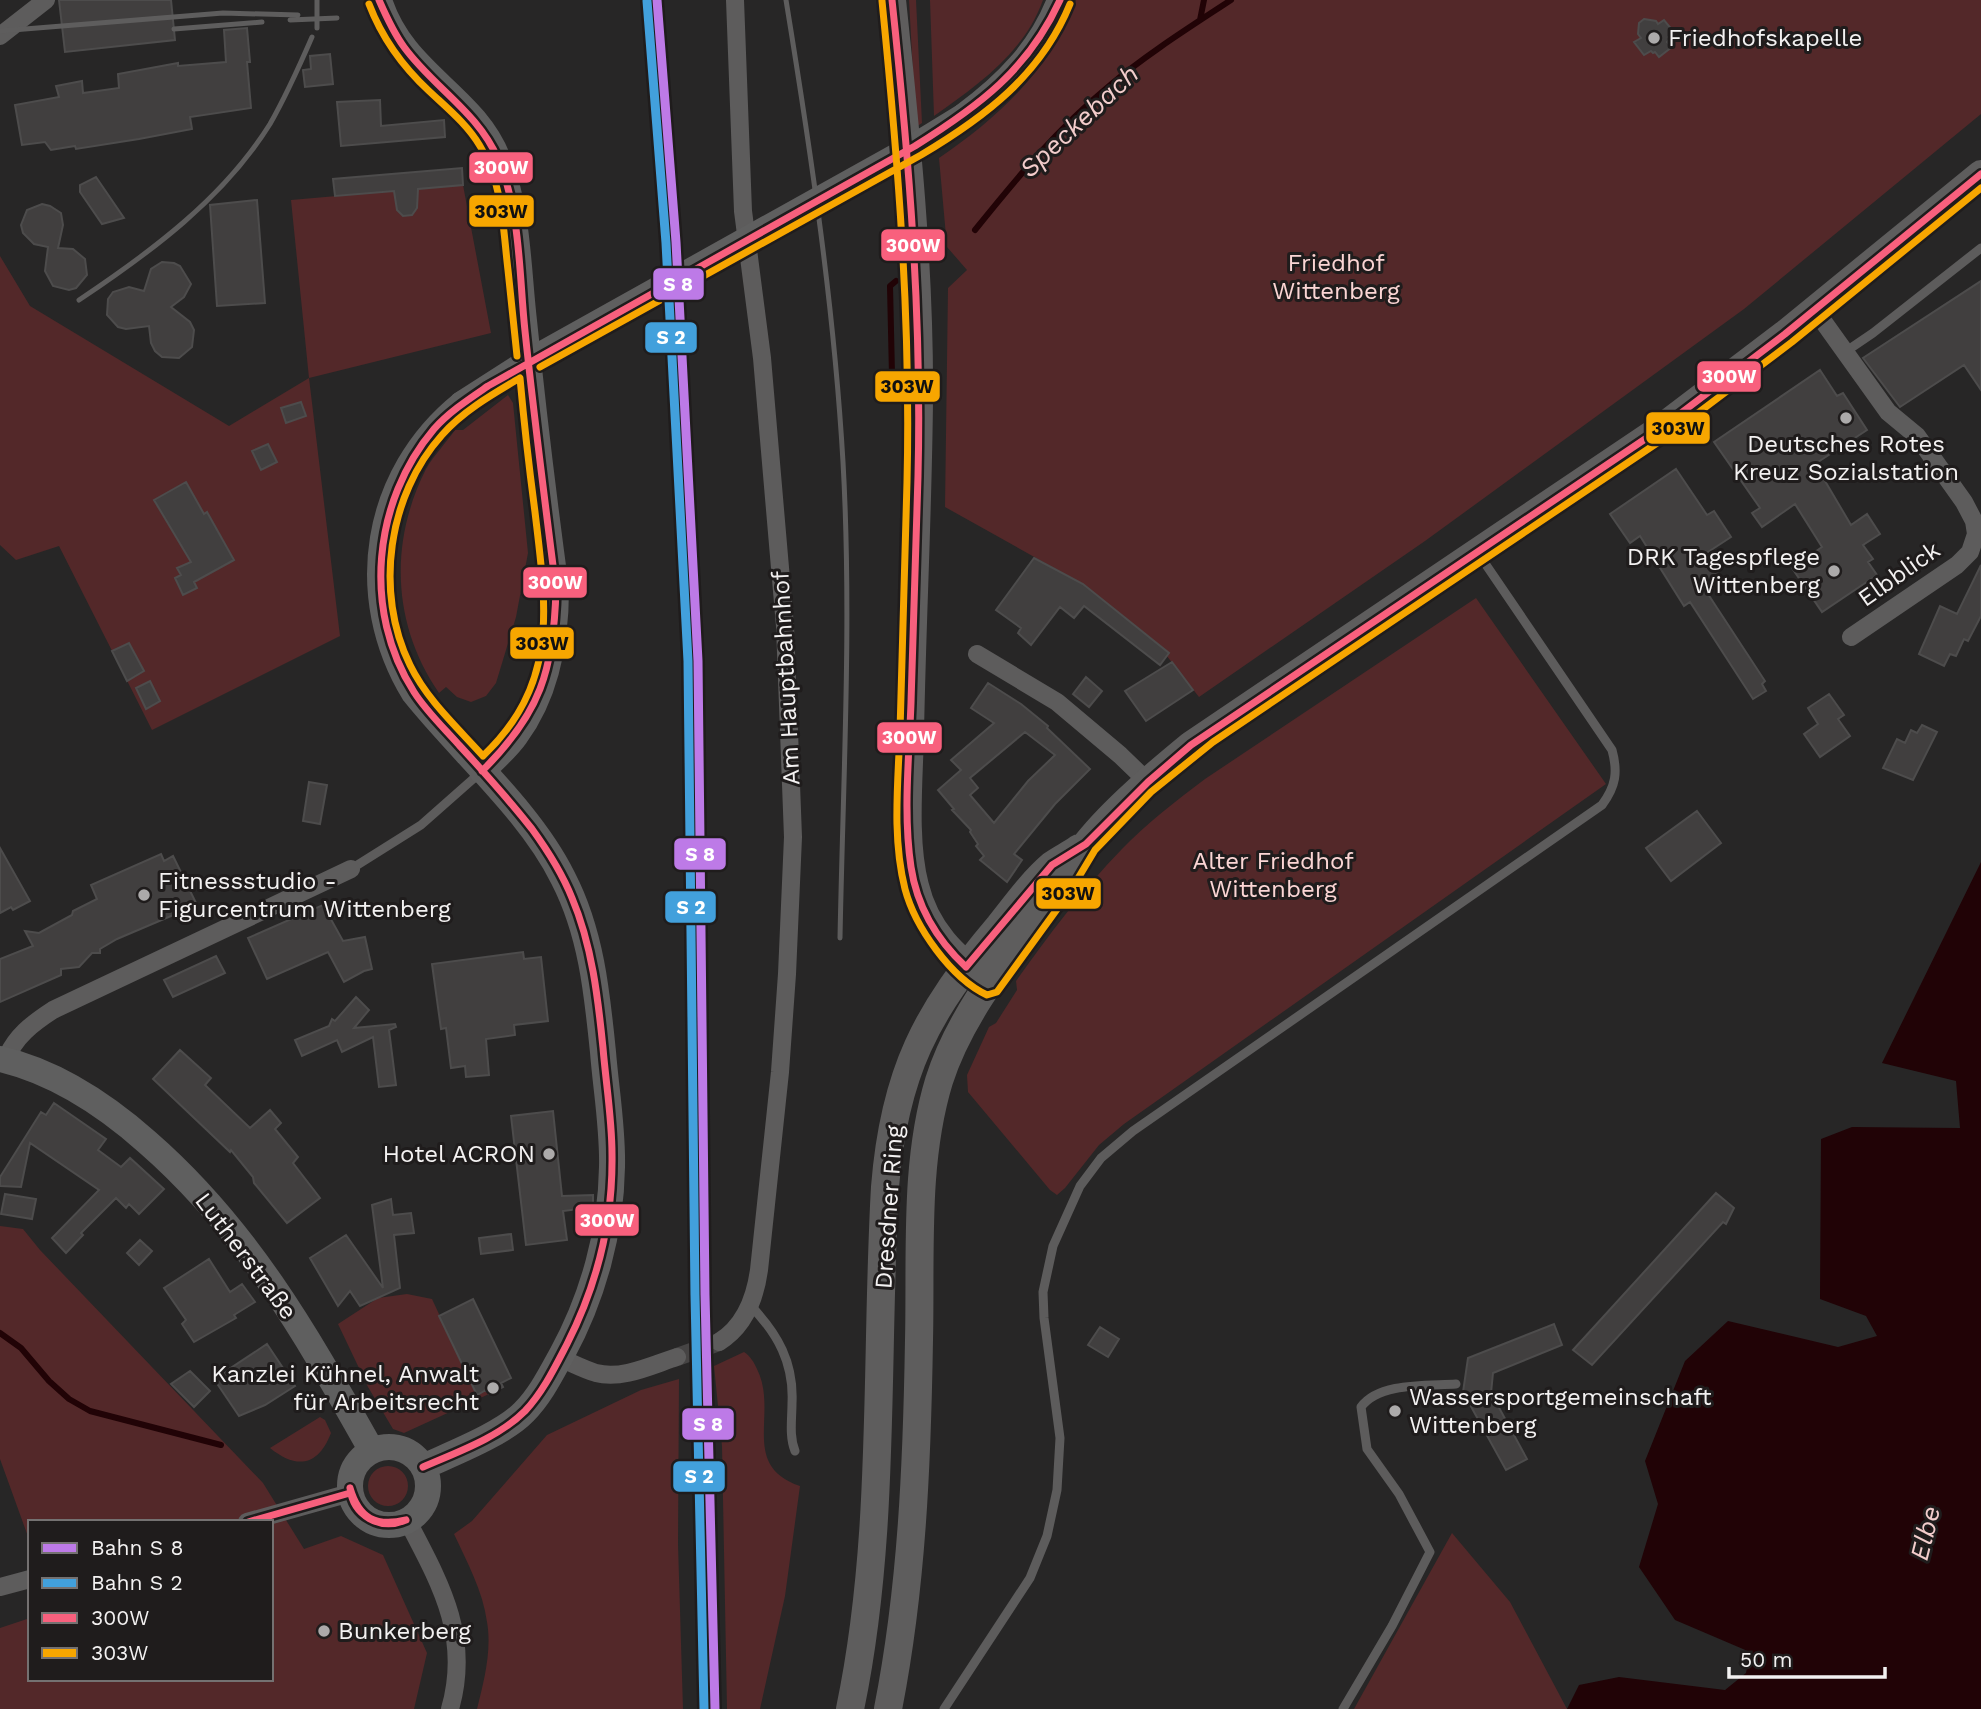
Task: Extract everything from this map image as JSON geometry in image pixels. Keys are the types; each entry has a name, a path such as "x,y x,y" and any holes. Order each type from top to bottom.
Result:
{"main road":[{"path":"892,0 910,183 917,295 919,400 910,718 910,851 915,886 922,907 940,940 966,967 989,985"},
{"path":"1086,844 1148,782 1207,733 1669,423 1815,310 1981,174"},
{"name":"Dresdner Ring","path":"849,1709 864,1627 878,1479 883,1217 890,1141 902,1086 936,1009 966,967 1052,865 1086,844"},
{"name":"Dresdner Ring","path":"888,1709 903,1623 916,1481 922,1195 928,1132 938,1084 949,1051 989,985 1063,884 1086,844"}],"street":[{"path":"0,36 46,0"},
{"path":"379,0 391,32 401,47 477,123 493,146 505,178 513,222 556,589 556,621 548,664 525,721 514,738 482,771"},
{"name":"Am Hauptbahnhof","path":"719,1342 738,1326 750,1305 760,1270 774,1143 787,974 793,837 785,626 763,372 743,211 735,0"},
{"path":"423,1467 515,1420 532,1404 560,1358 589,1294 608,1221 612,1146 600,1024 586,939 566,884 541,841 432,715 406,679 386,628 382,594 382,542 395,491 423,442 462,404 526,363 964,116 998,89 1030,55 1044,34 1060,0"},
{"name":"Elbblick","path":"1815,310 1888,412 1917,436 1964,502 1974,521 1976,534 1970,552 1957,565 1851,637"},
{"path":"977,654 1057,702 1148,782"},
{"name":"Lutherstraße","path":"351,869 53,1010 19,1037 3,1059 36,1070 88,1097 129,1126 203,1194 272,1282 372,1451"},
{"path":"560,1358 598,1373 610,1374 624,1373 677,1357"},
{"path":"389,1447 402,1450 414,1457 423,1467 427,1482 426,1497 419,1510 407,1520 386,1524 372,1521 360,1513 350,1493 350,1480 355,1467 372,1451 389,1447"},
{"path":"254,1520 350,1493"},
{"path":"407,1520 441,1590 453,1625 459,1664 457,1685 450,1709"},
{"path":"0,1587 28,1580"}],"lane":[{"path":"1845,352 1981,248"},
{"path":"944,1709 1030,1578 1047,1536 1057,1490 1060,1438 1043,1292 1053,1246 1080,1186 1101,1158 1133,1131 1602,805 1612,791 1616,778 1612,750 1478,553"},
{"path":"351,869 421,825 482,771"},
{"path":"750,1305 775,1334 790,1369 793,1387 791,1441 796,1451"},
{"path":"1343,1709 1392,1626 1430,1552 1399,1494 1367,1449 1361,1407 1367,1398 1384,1390 1456,1384"}],"green space":[{"path":"909,0 916,0 922,123 916,127"},
{"path":"930,0 1043,0 1035,19 1012,52 983,80 934,116"},
{"name":"Friedhof Wittenberg","path":"1076,0 1981,0 1981,114 1744,309 1425,541 1199,697 1159,646 1079,582 945,507 948,288 967,270 947,247 939,158 982,126 1020,90 1052,48"},
{"path":"463,185 491,333 309,378 291,200"},
{"path":"0,256 30,306 229,426 309,378 340,636 152,730 59,546 16,560 0,545"},
{"path":"508,395 513,403 528,553 516,617 496,683 486,696 471,702 457,697 446,687 439,693 423,667 404,611 401,554 414,497 429,464 455,430 463,430"},
{"name":"Alter Friedhof Wittenberg","path":"1476,598 1606,784 1124,1124 1099,1145 1057,1195 968,1092 967,1075 989,1027 996,1023 1017,990 1016,981 1093,880 1162,812 1205,779"},
{"path":"0,1226 23,1229 263,1483 304,1549 341,1536 383,1555 427,1653 414,1709 0,1709 0,1628 28,1619 28,1681 273,1681 273,1520 28,1520 28,1536 0,1459"},
{"path":"407,1294 432,1299 476,1394 486,1390 489,1394 404,1433 393,1429 368,1387 338,1324 378,1298"},
{"path":"744,1352 755,1364 763,1386 765,1451 771,1465 782,1477 800,1486 785,1596 760,1709 727,1709 722,1446 714,1366"},
{"path":"679,1379 678,1544 683,1709 477,1709 488,1654 487,1622 478,1588 454,1534 472,1521 547,1435 641,1390"},
{"path":"320,1417 325,1420 331,1433 320,1453 313,1458 297,1461 270,1448"},
{"path":"388,1466 396,1467 402,1472 407,1478 407,1494 402,1500 396,1505 388,1506 380,1505 374,1500 369,1494 368,1486 369,1478 374,1472 380,1467"},
{"path":"1452,1533 1510,1602 1567,1709 1354,1709"}],"water":[{"name":"Elbe","path":"1981,862 1981,1709 1567,1709 1579,1685 1619,1677 1725,1690 1746,1673 1750,1652 1675,1620 1639,1567 1658,1504 1645,1461 1685,1361 1728,1321 1838,1347 1877,1336 1866,1316 1820,1299 1821,1139 1852,1127 1960,1128 1956,1081 1882,1063"}],"building":[{"path":"59,0 171,0 175,40 65,52"},
{"name":"Friedhofskapelle","path":"1644,19 1656,21 1658,24 1664,20 1674,32 1667,42 1672,47 1659,57 1651,51 1644,55 1634,42 1641,38 1638,34 1639,23"},
{"path":"247,28 251,108 190,117 192,129 139,139 76,149 75,146 51,150 45,142 22,145 15,105 59,97 56,86 82,81 83,93 119,88 118,74 178,63 178,66 226,62 224,30"},
{"path":"330,54 333,84 305,87 303,70 311,69 310,56"},
{"path":"380,100 381,126 444,120 445,137 341,146 337,102"},
{"path":"462,168 463,185 418,189 417,208 412,215 403,216 397,210 394,191 335,196 333,179"},
{"path":"96,177 124,218 102,224 80,192 80,185"},
{"path":"257,200 265,303 217,306 210,205"},
{"path":"42,204 61,213 63,225 58,248 73,249 85,259 87,275 76,288 69,290 53,286 45,271 48,247 34,244 23,233 21,225 27,210"},
{"path":"162,262 180,266 191,284 184,297 171,307 190,322 194,330 192,347 179,358 162,357 155,351 149,326 126,329 118,327 107,315 108,299 113,292 129,287 144,291 151,269"},
{"path":"1981,281 1981,390 1964,365 1900,407 1863,358"},
{"path":"1820,370 1837,396 1843,393 1867,430 1815,464 1851,525 1867,514 1880,534 1863,545 1873,559 1868,562 1877,575 1822,612 1792,568 1822,547 1795,504 1762,527 1752,513 1760,508 1714,442"},
{"path":"301,402 306,416 286,423 281,408"},
{"path":"268,444 277,462 261,470 252,451"},
{"path":"1676,469 1707,515 1714,511 1731,537 1705,554 1722,580 1706,591 1765,681 1762,684 1766,691 1753,699 1690,602 1684,606 1640,536 1630,543 1610,514"},
{"path":"186,482 204,514 207,512 234,560 194,582 197,588 183,595 175,578 181,575 177,568 191,562 154,500"},
{"path":"1034,558 1083,584 1169,653 1160,665 1084,606 1074,618 1060,607 1031,645 1018,633 1021,628 996,610"},
{"path":"1981,565 1981,616 1968,641 1964,639 1956,656 1950,654 1944,666 1919,654 1940,606 1957,614"},
{"path":"129,643 144,671 127,681 112,651"},
{"path":"1172,662 1193,690 1146,721 1125,691"},
{"path":"1086,677 1102,691 1089,707 1073,694"},
{"path":"150,681 160,701 146,709 136,688"},
{"path":"988,683 1021,704 1048,726 1047,728 1090,769 1055,804 1014,854 1022,860 1007,882 980,860 984,856 976,846 978,844 971,830 938,790 961,770 951,760 994,723 971,708","holes":["1025,732 1055,755 1028,781 994,823 970,795 978,788 970,778"]},
{"path":"1829,694 1844,715 1838,719 1850,736 1820,757 1804,734 1818,724 1808,708"},
{"path":"1922,725 1937,732 1913,780 1883,768 1897,739 1905,743 1911,730 1917,733"},
{"path":"309,782 327,785 320,824 303,821"},
{"path":"1697,811 1721,843 1671,881 1646,848"},
{"path":"0,848 30,901 0,913"},
{"path":"161,854 164,861 173,856 197,905 117,939 100,949 100,953 92,953 79,967 61,969 61,975 0,1002 0,959 33,946 25,931 39,933 72,915 73,911 97,899 91,885"},
{"path":"323,905 343,941 365,937 372,969 344,982 328,952 267,979 248,938"},
{"path":"523,952 524,959 541,957 548,1021 514,1025 515,1035 486,1039 489,1075 466,1077 465,1066 451,1068 446,1028 441,1029 432,964"},
{"path":"216,956 225,973 173,997 164,980"},
{"path":"356,997 369,1010 354,1028 395,1024 396,1027 389,1030 396,1085 379,1087 373,1037 342,1052 337,1040 302,1056 295,1040 329,1026 332,1019 335,1021"},
{"path":"180,1050 211,1078 205,1085 250,1128 270,1110 281,1123 275,1129 298,1157 293,1163 320,1198 287,1223 231,1150 230,1152 153,1079"},
{"path":"54,1103 106,1139 98,1150 121,1167 130,1158 164,1189 139,1214 129,1204 126,1208 116,1198 81,1233 83,1235 66,1253 52,1238 99,1190 30,1143 21,1187 0,1186 0,1177 41,1112 46,1115"},
{"name":"Hotel ACRON","path":"553,1111 562,1196 593,1195 593,1207 563,1211 567,1240 526,1245 511,1116"},
{"path":"1716,1193 1734,1208 1726,1224 1723,1222 1592,1365 1573,1350"},
{"path":"5,1194 36,1199 32,1219 1,1214"},
{"path":"391,1199 393,1215 411,1213 414,1233 394,1235 400,1288 360,1306 350,1291 338,1306 310,1258 346,1235 383,1288 372,1205"},
{"path":"511,1234 513,1250 481,1254 479,1238"},
{"path":"140,1240 152,1251 139,1265 127,1253"},
{"path":"209,1259 230,1292 242,1284 255,1302 234,1315 236,1318 194,1342 182,1324 186,1320 164,1288"},
{"path":"473,1299 511,1378 501,1383 503,1387 489,1394 486,1390 477,1395 439,1316"},
{"path":"1554,1324 1562,1345 1493,1373 1491,1393 1527,1459 1506,1470 1463,1392 1468,1358"},
{"path":"1100,1327 1119,1339 1108,1357 1088,1345"},
{"path":"267,1344 295,1386 265,1405 239,1416 214,1379"},
{"path":"190,1371 210,1391 194,1407 171,1384"}],"waterway":[{"path":"1200,20 1204,0"},
{"name":"Speckebach","path":"975,230 1038,155 1090,102 1153,52 1231,0"},
{"name":"Speckebach","path":"892,375 890,286 896,281"},
{"path":"0,1333 21,1348 49,1381 69,1399 90,1411 221,1445"}],"tunnel":[{"path":"677,1357 719,1342"}],"railway":[{"path":"317,0 317,28"},
{"path":"786,0 820,230 834,346 843,462 847,640 840,938"},
{"path":"0,31 223,13 298,15"},
{"path":"290,20 337,18"},
{"path":"174,29 262,22"},
{"path":"79,300 159,243 231,176 270,124 312,37"}],"transit line":[{"name":"300W","path":"379,0 404,47 467,113 489,142 506,180 518,244 528,363 556,589 555,618 547,667 530,710 518,730 482,771"},
{"path":"657,0 676,242 698,661 705,1295 715,1709"},
{"name":"300W","path":"892,0 909,178 918,356 918,476 907,826 911,867 923,909 937,934 966,967"},
{"name":"300W","path":"423,1467 477,1443 514,1421 525,1411 548,1379 578,1322 595,1275 610,1203 612,1141 593,972 585,934 568,889 532,829 424,706 397,660 387,627 381,592 387,522 398,489 413,458 434,429 453,411 488,386 915,146 981,101 1033,47 1060,0"},
{"path":"647,1 666,243 688,661 695,1295 704,1709"},
{"name":"303W","path":"882,1 898,181 907,361 907,482 898,850 905,889 926,935 960,977 987,995 997,992 1071,890 1095,850 1151,792 1213,742 1666,437 1792,342 1981,188"},
{"name":"303W","path":"369,4 380,28 402,61 463,123 488,160 501,206 517,356"},
{"name":"303W","path":"540,367 945,141 989,109 1027,73 1058,29 1070,4"},
{"name":"300W","path":"966,967 1052,865 1086,844 1148,782 1191,745 1660,429 1785,334 1981,174"},
{"name":"303W","path":"520,378 542,580 542,642 536,672 525,700 508,728 483,756 434,702 410,665 399,637 392,607 392,545 409,486 442,435 469,411 520,378"},
{"name":"300W","path":"350,1488 358,1507 370,1518 386,1522 406,1520"},
{"name":"300W","path":"350,1488 356,1506 369,1519 387,1524 406,1520"},
{"name":"300W","path":"255,1520 350,1493"}],"place":[{"name":"Friedhofskapelle","path":"1654,38"},
{"name":"Deutsches Rotes Kreuz Sozialstation","path":"1846,418"},
{"name":"DRK Tagespflege Wittenberg","path":"1834,571"},
{"name":"Fitnessstudio - Figurcentrum Wittenberg","path":"144,895"},
{"name":"Hotel ACRON","path":"549,1154"},
{"name":"Kanzlei Kühnel, Anwalt für Arbeitsrecht","path":"493,1388"},
{"name":"Wassersportgemeinschaft Wittenberg","path":"1395,1411"},
{"name":"Bunkerberg","path":"324,1631"}]}
